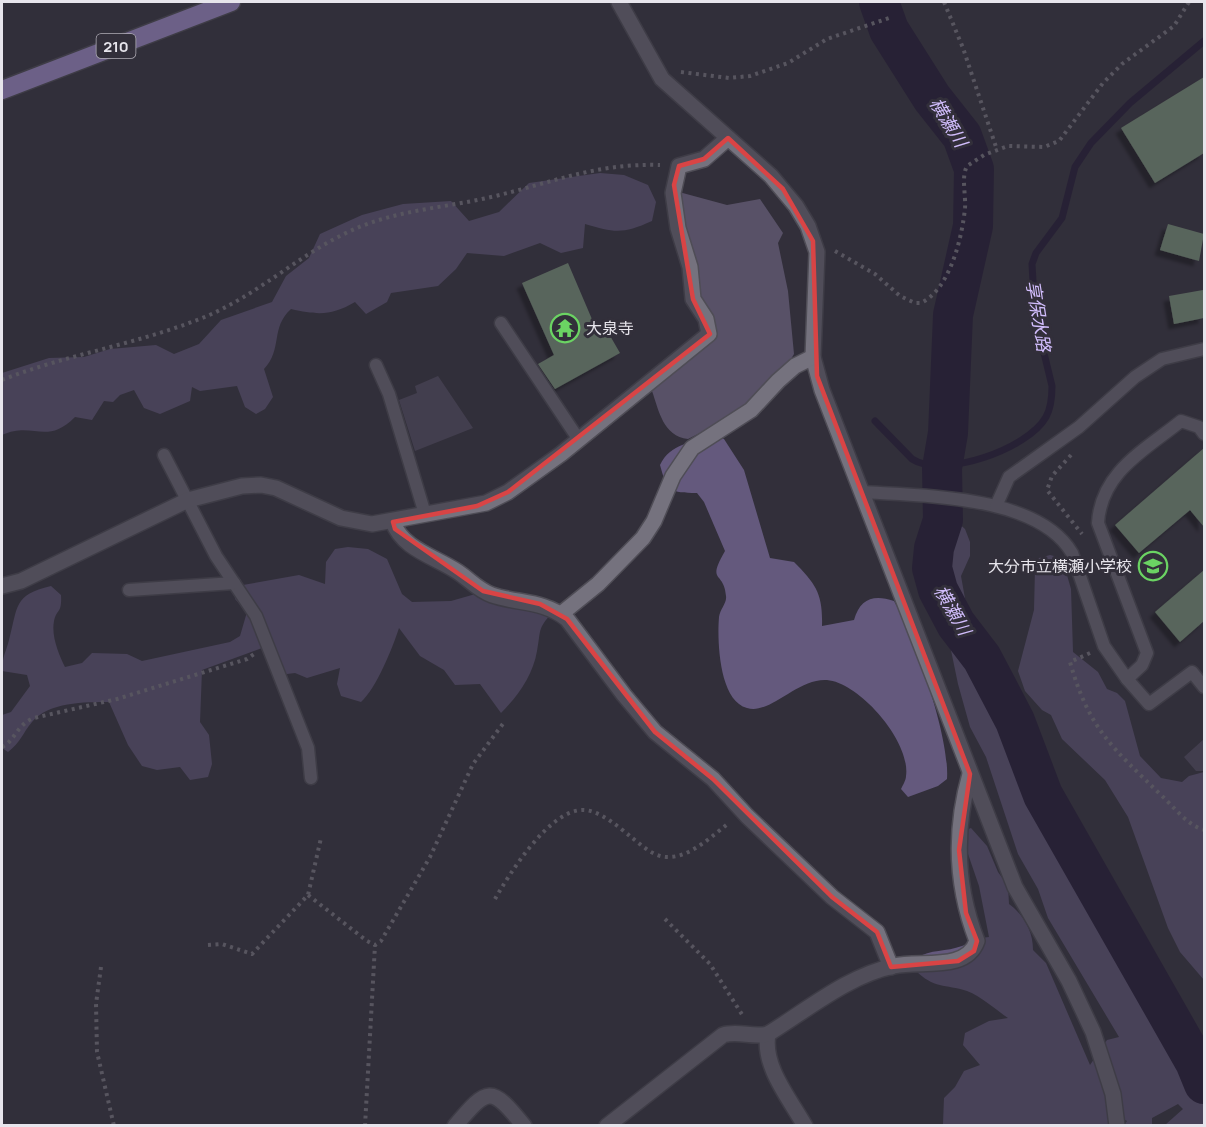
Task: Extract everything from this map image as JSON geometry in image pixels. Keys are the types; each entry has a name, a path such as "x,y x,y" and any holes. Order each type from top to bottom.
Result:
{"highway":[{"name":"210","path":"2,90 231,2"}],"street":[{"path":"618,2 654,68 671,89 771,176 796,206 808,226 817,252 813,357 822,390 1015,887 1069,981 1093,1032 1113,1094 1117,1125"},
{"path":"2,586 21,581 188,500 223,490 261,485 276,488 341,518 372,524 461,509 497,498 579,440 709,334 706,319 693,299 690,267 678,228 673,193 679,166 704,159 728,138"},
{"path":"561,614 598,584 643,538 654,521 673,476 692,448 751,410 795,366 813,357"},
{"path":"393,522 398,534 408,542 457,571 483,591 540,604 561,614 641,716 672,748 712,779 832,897 877,932 891,967"},
{"path":"607,1125 718,1038 734,1032 768,1034 853,981 891,967 958,961 974,951 977,941 966,913 959,850 960,815 970,774"},
{"path":"768,1034 769,1057 775,1072 805,1125"},
{"path":"454,1125 482,1097 492,1095 505,1102 524,1125"}],"lane":[{"path":"501,324 579,440"},
{"path":"996,506 1009,477 1102,409 1135,376 1162,359 1204,350"},
{"path":"376,365 393,407 425,514"},
{"path":"1127,679 1142,665 1147,653 1100,533 1099,510 1107,485 1116,473 1181,421 1199,427 1204,434"},
{"path":"164,455 216,556 252,608 308,748 310,778"},
{"path":"862,492 996,506 1040,521 1066,543 1104,646 1127,679 1149,704 1192,672 1204,687"},
{"path":"129,590 234,583"}],"path":[{"path":"944,2 963,48 997,150"},
{"path":"817,252 834,250 846,255 875,274 907,300 921,303 929,299 941,285 957,243 965,208 965,170 984,155 997,150 1013,146 1044,147 1059,141 1103,83 1122,64 1174,26 1189,2"},
{"path":"654,68 729,78 750,76 788,63 827,39 892,17"},
{"path":"2,380 199,320 260,288 341,235 377,219 418,209 490,198 584,171 634,165 679,166"},
{"path":"2,747 26,721 34,718 117,699 247,659 262,645 264,635"},
{"path":"1104,646 1070,662 1085,705 1099,731 1124,761 1189,822 1204,831"},
{"path":"375,945 381,941 430,857 474,764 505,721"},
{"path":"495,899 539,838 558,820 577,811 590,811 604,818 654,855 667,857 692,849 743,812"},
{"path":"208,945 222,944 252,954 308,895 321,838"},
{"path":"308,895 375,945"},
{"path":"665,919 710,964 751,1034"},
{"path":"365,1125 375,945"},
{"path":"101,968 96,1004 97,1052 114,1125"}],"highlighted area":[{"path":"728,138 783,189 813,241 817,376 970,774 959,850 966,913 977,941 974,951 958,961 891,967 877,932 832,897 713,779 655,732 567,619 540,604 483,591 395,529 393,522 477,506 508,492 710,334 693,299 674,185 679,166 704,159"}],"shaded area":[{"path":"600,173 624,175 648,185 656,202 652,221 619,231 585,224 583,248 561,253 540,243 504,256 467,253 456,269 438,286 391,293 387,302 366,314 355,302 339,310 324,313 291,309 281,324 273,354 264,369 273,397 265,409 256,414 245,407 237,386 200,391 192,387 190,401 160,414 144,408 134,390 120,395 113,402 104,401 92,420 75,417 65,426 48,432 23,430 2,435 2,373 49,358 84,357 110,349 156,345 174,354 199,344 221,320 272,302 286,276 309,258 320,234 362,215 403,204 451,201 469,221 499,212 529,183"},
{"path":"679,192 727,205 760,199 783,233 778,243 788,291 794,354 774,380 747,404 717,424 688,439 680,437 667,428 652,391 710,340 683,230"},
{"path":"438,376 473,428 415,451 399,400 417,393 415,386"},
{"path":"713,435 724,439 744,470 770,558 794,562 817,590 822,626 854,620 860,607 868,600 880,598 894,601 912,639 930,688 943,739 947,779 938,786 908,797 901,789 906,778 905,762 892,731 868,703 854,691 840,684 827,680 816,681 756,709 747,708 738,703 731,694 725,682 719,640 719,617 726,596 725,588 716,573 725,551 704,502 697,493 671,489 660,465 664,458 676,448"},
{"path":"957,522 965,529 970,542 970,556 961,576 971,632 982,649 1005,700 1043,805 1069,844 1093,898 1132,963 1186,1026 1204,1055 1204,1125 1165,1125 1183,1109 1178,1104 1152,1118 1152,1125 1124,1125 1127,1121 1121,1118 1115,1126 943,1124 944,1098 955,1087 964,1071 980,1065 963,1045 965,1033 989,1021 1008,1018 972,993 934,983 915,970 916,958 922,955 956,948 989,937 979,886 967,851 966,830 971,828 987,846 998,872 1008,886 1009,904 1027,924 1033,950 1046,963 1090,1065 1107,1040 1119,1037 1048,918 1038,889 1018,854 986,757 970,727 958,684 942,607 944,586 942,544 948,524"},
{"path":"348,547 368,549 387,559 402,594 412,602 451,601 479,593 552,613 542,627 535,660 528,677 513,700 501,713 480,684 455,685 444,670 420,656 399,628 378,678 361,702 341,696 337,684 340,668 307,678 295,673 279,675 262,648 202,670 200,722 209,735 212,764 208,777 190,780 180,767 157,770 142,766 128,745 109,702 68,704 47,710 32,722 8,752 2,748 2,715 11,712 30,686 27,675 2,671 3,658 16,611 23,598 51,586 61,595 60,608 54,621 54,633 65,667 82,663 92,653 127,654 142,661 230,642 240,636 247,612 235,599 237,586 299,575 325,584 326,562 335,549"},
{"path":"1050,555 1062,558 1071,589 1073,652 1098,672 1107,689 1117,693 1125,701 1140,756 1161,778 1182,782 1189,776 1204,772 1204,980 1180,952 1168,928 1128,817 1105,780 1062,739 1051,715 1042,710 1025,691 1018,671 1034,610 1035,569 1039,558"},
{"path":"1204,739 1204,771 1196,771 1184,757"}],"building":[{"path":"1204,77 1204,153 1155,183 1121,128"},
{"path":"1168,224 1204,234 1199,261 1160,250"},
{"name":"大泉寺","path":"568,263 597,331 605,327 620,353 555,389 538,364 554,355 522,283"},
{"path":"1203,290 1204,318 1174,324 1169,296"},
{"path":"1204,448 1204,527 1190,510 1139,553 1115,525"},
{"path":"1204,570 1204,621 1180,642 1155,612"}],"waterway":[{"name":"横瀬川","path":"879,2 889,30 932,98 962,136 974,169 973,226 953,315 948,433 942,468 943,520 934,548 932,568 938,590 956,624 982,658 1015,721 1043,795 1195,1062 1204,1084"},
{"name":"享保水路","path":"875,421 912,459 926,464 943,465 984,458 1022,440 1036,429 1048,413 1052,386 1035,316 1032,264 1036,253 1062,218 1075,167 1091,143 1130,103 1204,41"}],"place":[{"name":"大泉寺","path":"565,328"},
{"name":"大分市立横瀬小学校","path":"1153,566"}]}
